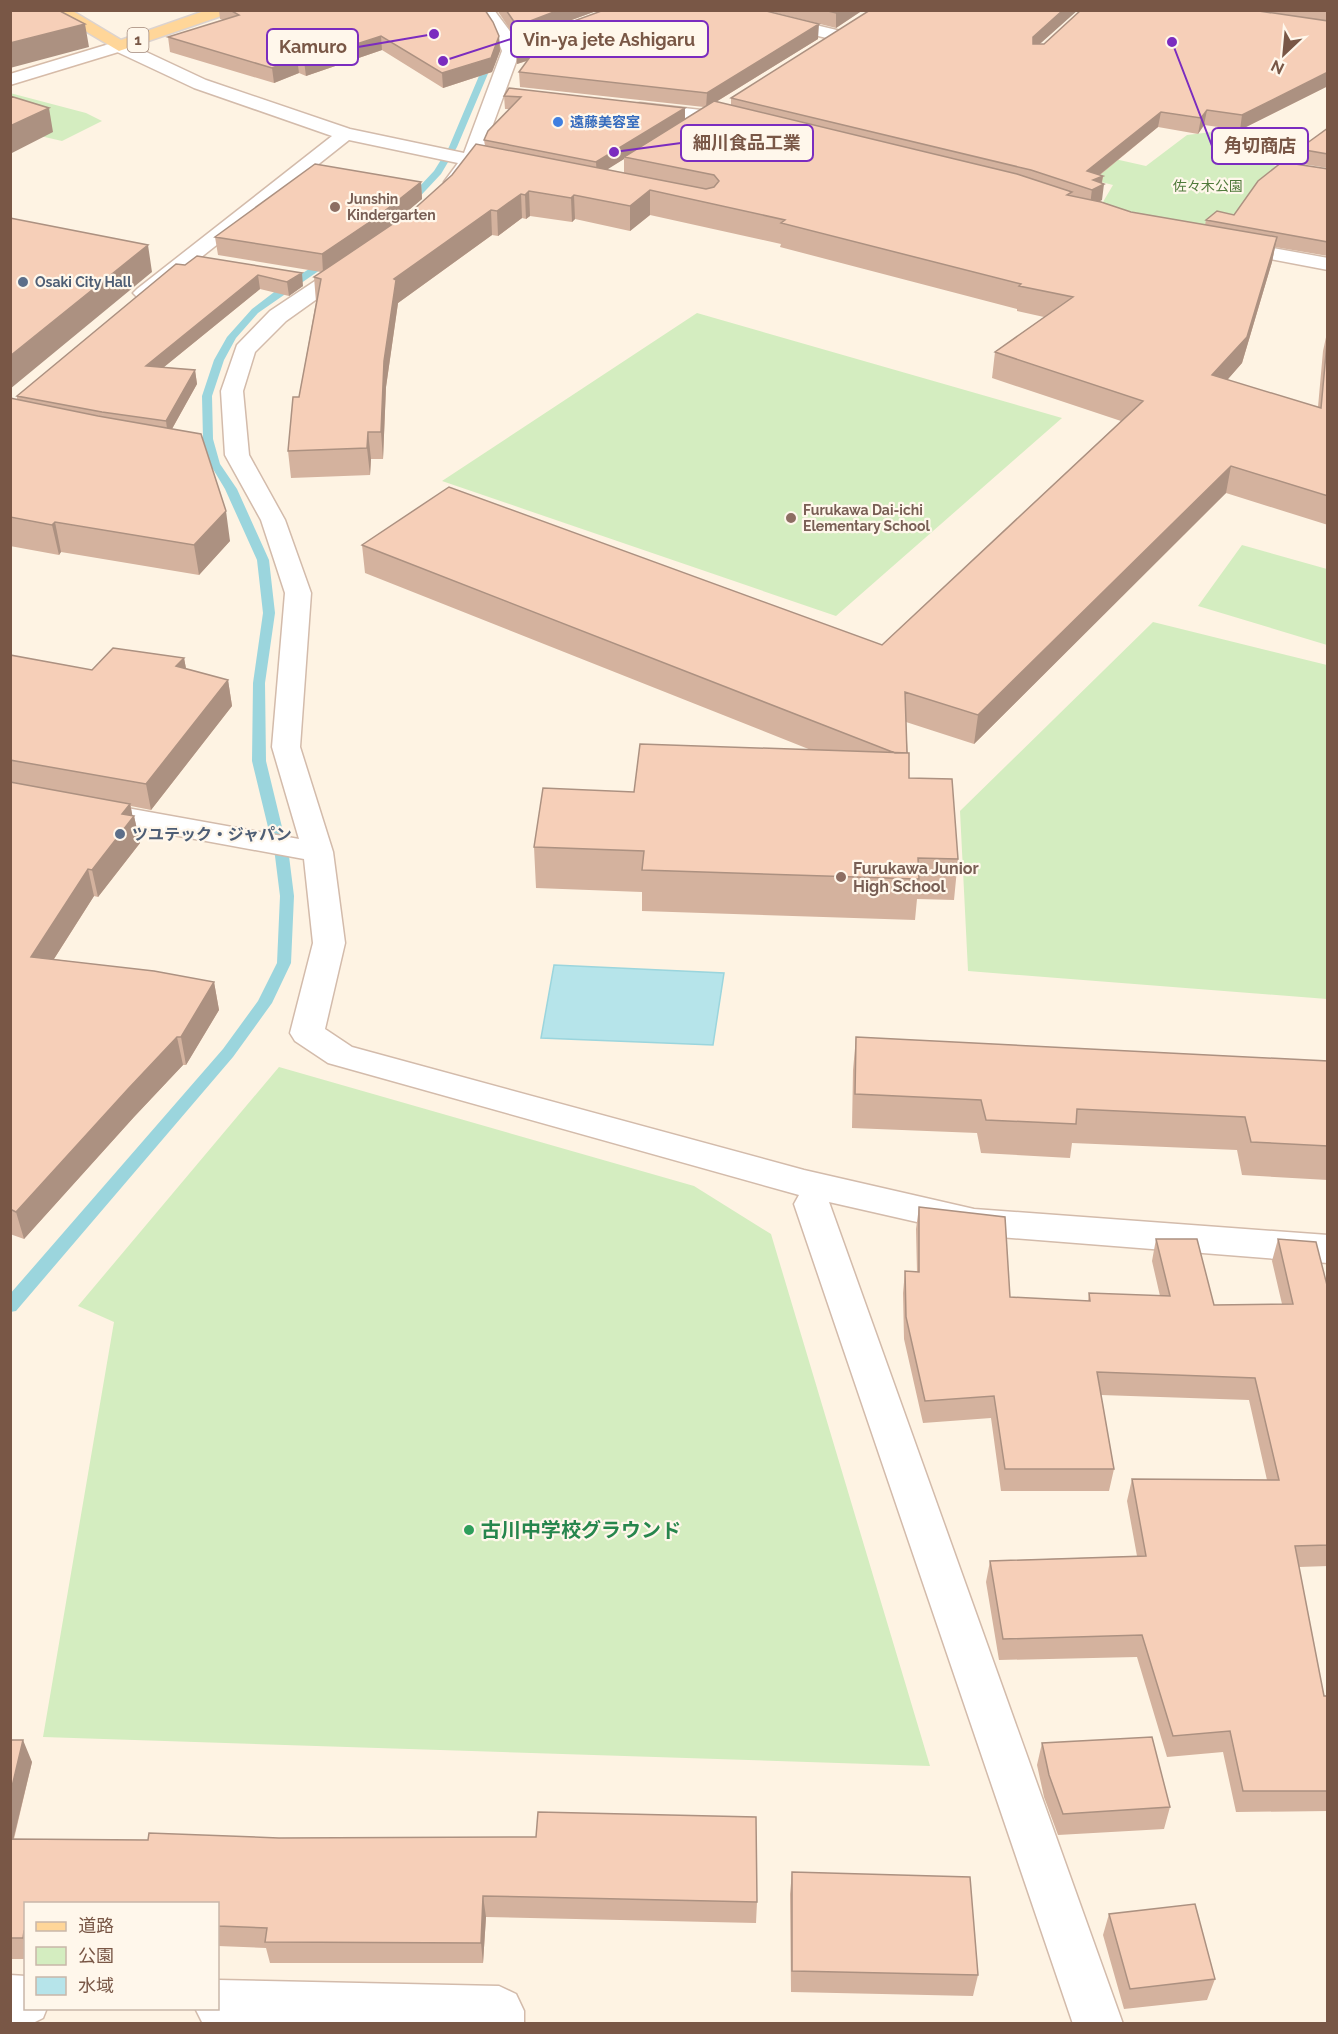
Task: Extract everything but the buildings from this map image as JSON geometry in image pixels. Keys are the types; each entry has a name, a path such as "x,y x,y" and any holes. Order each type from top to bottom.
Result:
{"main road":[{"name":"1","path":"58,10 119,46 224,10"}],"street":[{"path":"437,200 455,158 506,93 517,49 485,10"},
{"path":"729,10 839,36"},
{"path":"819,49 856,26"},
{"path":"10,80 119,46 200,84 345,134 503,166"},
{"path":"690,128 730,104"},
{"path":"620,106 710,116 756,127"},
{"path":"130,304 185,258 345,134"},
{"path":"1210,243 1328,264"},
{"path":"375,250 311,280 245,350 232,391 226,454 273,520 298,593 286,747 329,943 307,1033 340,1055 804,1183 974,1222 1328,1249"},
{"path":"162,254 219,264"},
{"path":"10,796 307,850"},
{"path":"812,1204 1098,2024"},
{"path":"219,2005 499,2011 499,2024"}],"green space":[{"path":"10,93 86,113 102,121 62,141 23,132 11,117"},
{"name":"佐々木公園","path":"1212,132 1286,145 1273,165 1279,167 1268,250 1097,212 1113,185 1031,164 1057,146 1146,166 1187,135"},
{"path":"697,313 1062,418 836,616 442,481"},
{"path":"1242,545 1327,569 1327,645 1198,606"},
{"path":"1153,622 1327,665 1327,999 968,971 960,811"},
{"name":"古川中学校グラウンド","path":"279,1067 694,1186 771,1234 930,1766 43,1737 114,1322 78,1306"}],"water":[{"path":"554,965 724,973 713,1045 541,1038"}],"waterway":[{"path":"408,204 438,172 453,147 491,57"},
{"path":"10,1306 228,1053 265,1003 284,963 287,896 282,856 259,761 259,683 269,613 263,560 231,489 215,464 208,439 207,396 219,360 232,337 255,311 285,288 328,261"}],"place":[{"name":"Kamuro","path":"434,34"},
{"name":"角切商店","path":"1172,42"},
{"name":"Vin-ya jete Ashigaru","path":"443,61"},
{"name":"遠藤美容室","path":"558,122"},
{"name":"細川食品工業","path":"614,152"},
{"name":"Junshin Kindergarten","path":"335,207"},
{"name":"Osaki City Hall","path":"23,282"},
{"name":"Furukawa Dai-ichi Elementary School","path":"791,518"},
{"name":"ツユテック・ジャパン","path":"120,834"},
{"name":"Furukawa Junior High School","path":"841,877"},
{"name":"古川中学校グラウンド","path":"469,1530"}]}
